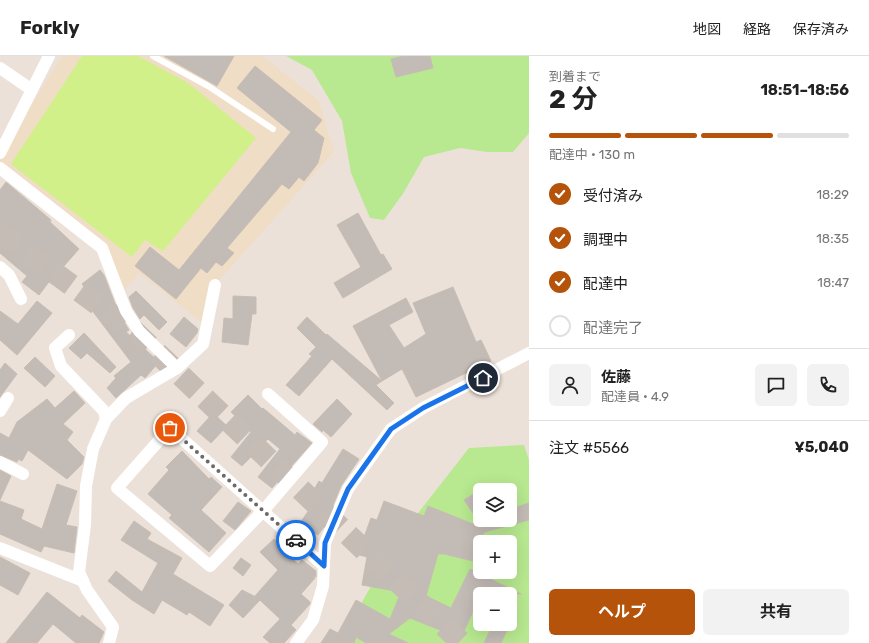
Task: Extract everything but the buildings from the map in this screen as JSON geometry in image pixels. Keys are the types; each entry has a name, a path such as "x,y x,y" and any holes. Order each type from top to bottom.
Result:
{"street":[{"path":"0,153 49,56"},
{"path":"0,68 32,90"},
{"path":"0,168 102,248 126,311 139,331 177,368"},
{"path":"0,267 9,275 21,299"},
{"path":"109,643 113,627 87,590 79,572 85,525 86,486 93,449 106,419 126,398 177,368 203,344 215,285"},
{"path":"69,335 55,348 62,366 104,411 106,419"},
{"path":"296,643 312,620 323,586 325,543 348,489 391,429 423,408 529,353"},
{"path":"268,394 322,442 263,511 210,566 117,488 170,428 263,511 324,566"},
{"path":"0,411 8,398"},
{"path":"0,462 23,474"},
{"path":"0,548 83,581"}],"lane":[{"path":"153,56 208,86 273,129"}],"shaded area":[{"path":"62,56 263,56 319,101 334,152 215,285 207,327 140,273 120,294 99,246 0,168 0,155"}],"green space":[{"path":"82,56 138,56 188,83 256,138 163,251 145,240 132,257 11,164"},
{"path":"286,56 529,56 529,133 513,152 487,152 460,148 424,157 404,192 384,220 370,218 351,173 342,121 312,70"},
{"path":"524,445 529,460 529,643 339,643 397,540 469,448"}],"tunnel":[{"path":"0,233 134,331 462,643"}],"way so far":[{"path":"170,428 296,540"}],"route":[{"path":"296,540 324,566 325,543 348,489 391,429 423,408 483,378"}]}
